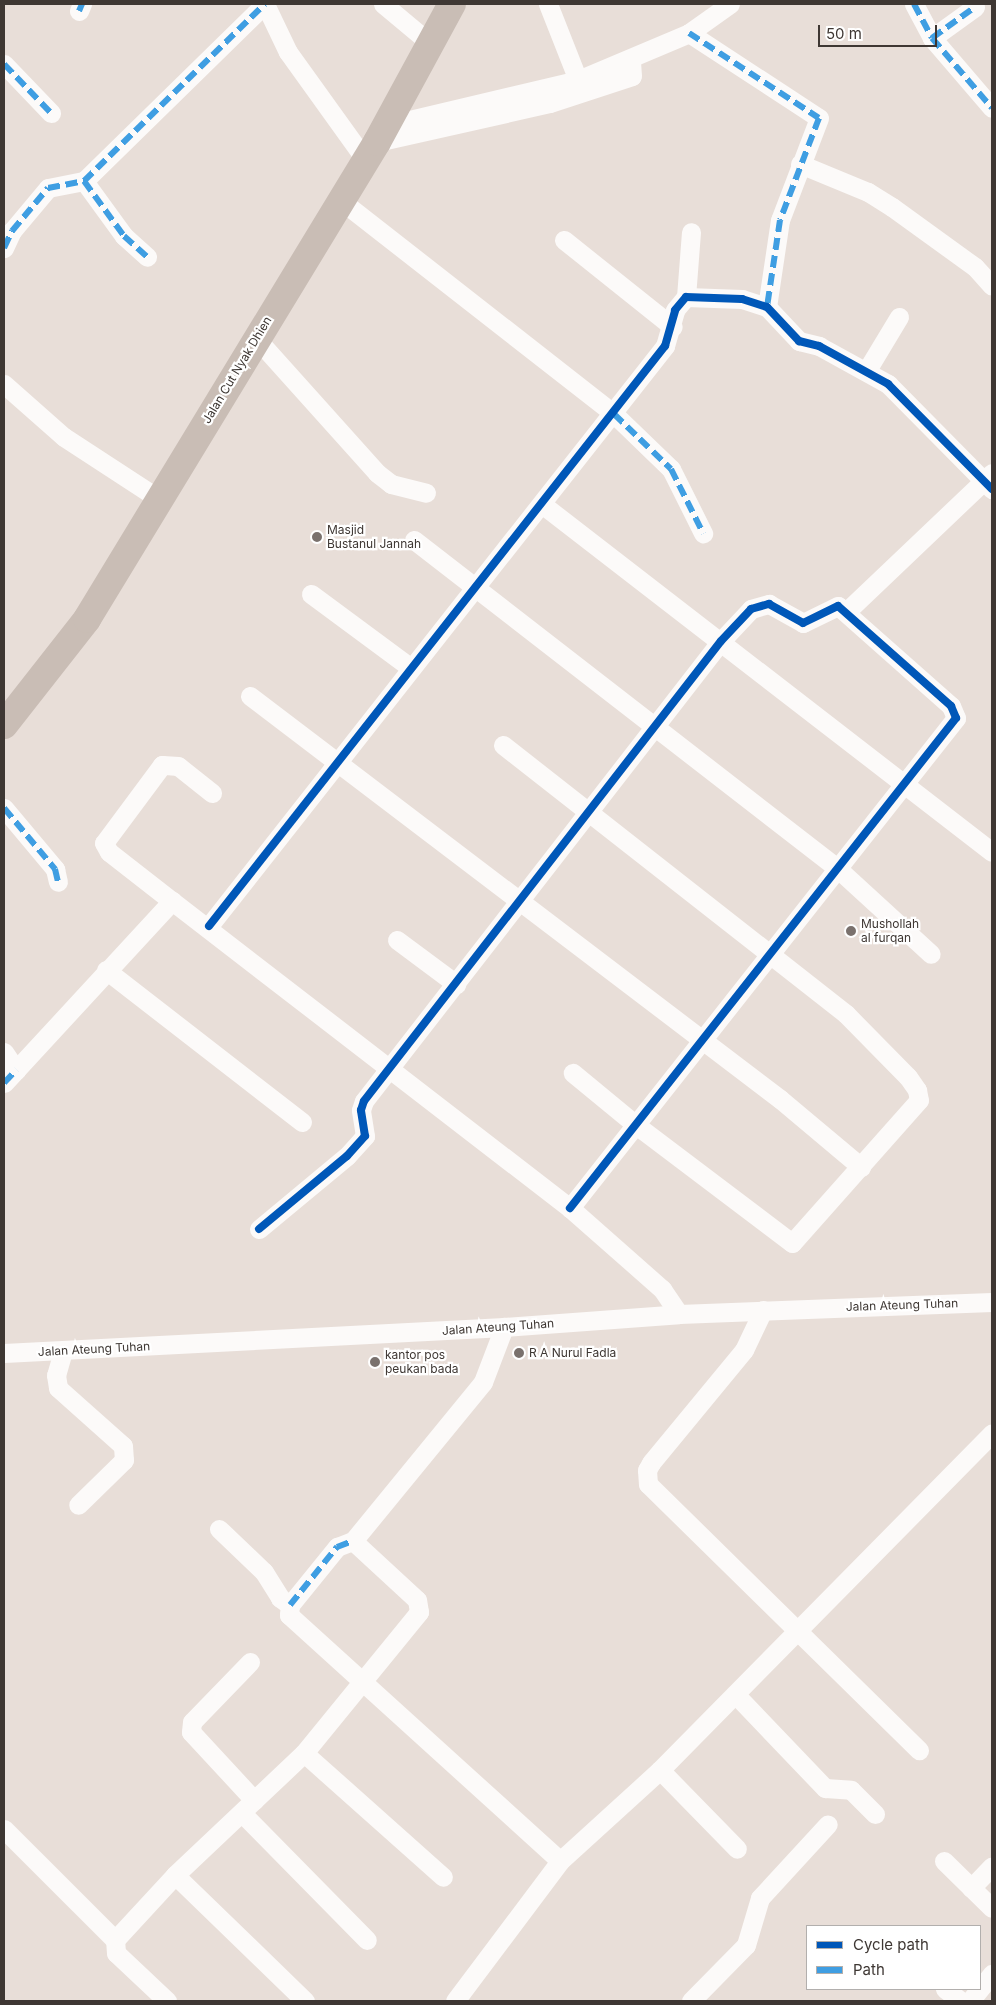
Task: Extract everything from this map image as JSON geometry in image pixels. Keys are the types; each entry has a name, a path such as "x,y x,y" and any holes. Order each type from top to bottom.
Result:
{"highway":[{"name":"Jalan Cut Nyak Dhien","path":"4,725 87,619 339,199 376,142 452,4"}],"street":[{"path":"4,248 12,231 48,188 84,181 265,4 288,52 376,142 548,96 633,66 689,34 730,4"},
{"path":"383,4 431,44"},
{"path":"548,4 578,80"},
{"path":"914,4 932,38 992,108"},
{"path":"932,38 974,7"},
{"path":"689,34 818,118 780,220 767,307"},
{"path":"4,64 51,113"},
{"path":"548,96 578,80 633,66"},
{"path":"800,164 868,192 892,207 975,267 992,286"},
{"path":"84,181 124,236 147,257"},
{"path":"339,199 614,414 671,469 703,533"},
{"path":"209,926 336,761 544,505 665,346 673,327 675,310 686,296 691,232"},
{"path":"564,240 673,327"},
{"path":"686,296 742,299 767,307 799,341 819,346 867,370 911,404 990,481 847,611"},
{"path":"867,370 898,317"},
{"path":"256,338 377,472 391,484 426,492"},
{"path":"4,384 64,437 159,499"},
{"path":"544,505 905,782 992,852"},
{"path":"414,540 431,550 474,590 657,727 837,868 930,954"},
{"path":"311,594 411,668"},
{"path":"259,1229 347,1156 365,1136 362,1106 390,1067 657,727 721,641 751,609 762,602 798,623 810,621 832,606 847,611 956,714 905,782 570,1208"},
{"path":"250,696 702,1041 861,1167"},
{"path":"503,745 846,1014 917,1090 919,1100 792,1243 636,1125 573,1073"},
{"path":"212,793 178,766 162,766 104,843 110,852 172,901 209,926 570,1208 662,1289 679,1314"},
{"path":"4,808 55,869 58,882"},
{"path":"10,1076 106,970 172,901"},
{"path":"397,940 456,984"},
{"path":"106,970 302,1122"},
{"path":"4,1052 10,1076"},
{"name":"Jalan Ateung Tuhan","path":"4,1353 504,1327 679,1314 992,1302"},
{"path":"763,1310 744,1350 651,1463 648,1484 919,1750"},
{"path":"504,1327 483,1382 353,1541 337,1548 290,1605 289,1615 363,1678 560,1861"},
{"path":"63,1351 56,1375 58,1388 123,1446 124,1460 78,1505"},
{"path":"455,2001 560,1861 660,1770 736,1695 797,1630 992,1433"},
{"path":"219,1529 264,1572 280,1598 290,1605"},
{"path":"115,1940 176,1875 304,1753 420,1606 353,1541"},
{"path":"250,1662 192,1722 191,1732 248,1807 367,1940"},
{"path":"736,1695 825,1788 851,1790 875,1814"},
{"path":"304,1753 443,1877"},
{"path":"660,1770 737,1849"},
{"path":"691,2001 746,1945 760,1898 828,1824"},
{"path":"4,1829 115,1940 116,1953 167,2001"},
{"path":"944,1861 992,1908"},
{"path":"971,1888 992,1866"},
{"path":"176,1875 305,2001"},
{"path":"981,1988 992,1974"},
{"path":"946,1990 960,2001"},
{"path":"970,2001 979,1990"}],"marked path":[{"path":"79,11 82,4"},
{"path":"4,248 12,231 48,188 84,181 265,4"},
{"path":"914,4 932,38 992,108"},
{"path":"932,38 975,7"},
{"path":"689,33 819,118 780,220 767,307"},
{"path":"4,64 51,113"},
{"path":"84,181 124,236 147,257"},
{"path":"614,414 671,469 703,533"},
{"path":"4,808 55,869 58,882"},
{"path":"4,1083 16,1070"},
{"path":"290,1605 337,1547 353,1541"}],"cycle path":[{"path":"209,926 665,346 675,310 686,297 742,299 767,307 799,341 819,346 888,384 992,489"},
{"path":"259,1229 347,1156 365,1136 361,1110 364,1101 721,641 751,609 769,604 803,623 838,606 951,706 956,718 570,1208"}],"place":[{"name":"Masjid Bustanul Jannah","path":"317,537"},
{"name":"Mushollah al furqan","path":"851,931"},
{"name":"R A Nurul Fadla","path":"519,1353"},
{"name":"kantor pos peukan bada","path":"375,1362"}]}
